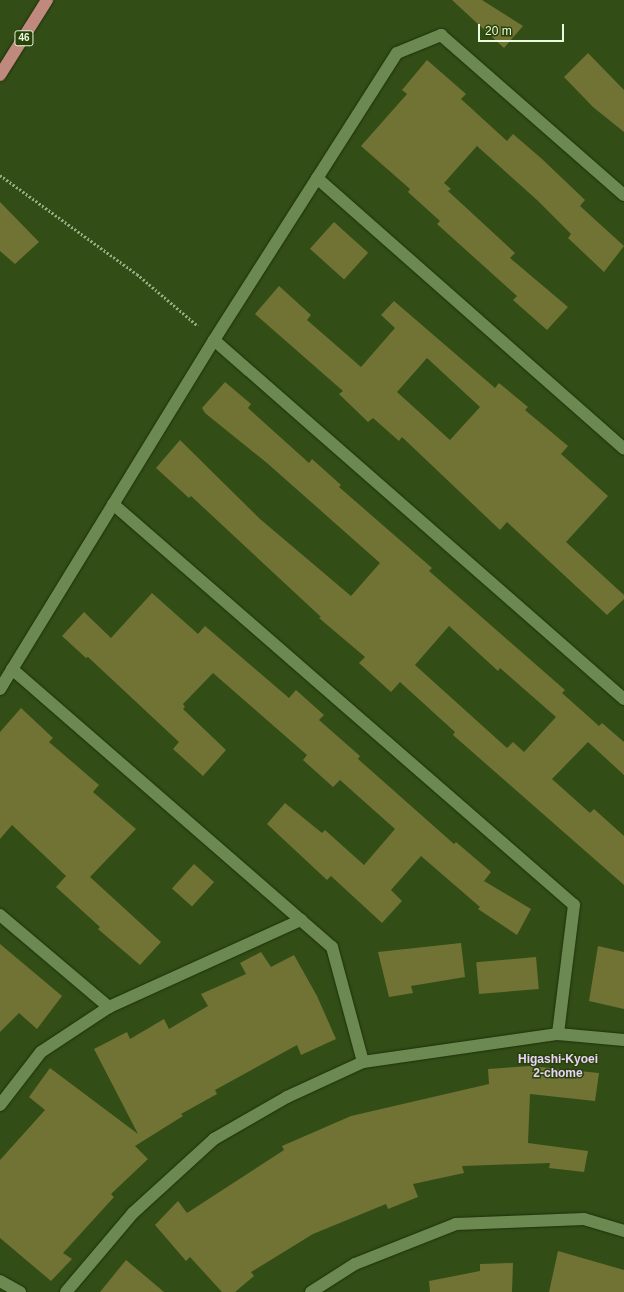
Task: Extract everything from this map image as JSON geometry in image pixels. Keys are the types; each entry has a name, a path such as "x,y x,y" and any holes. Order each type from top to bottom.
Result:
{"main road":[{"name":"46","path":"0,75 47,0"}],"street":[{"path":"0,689 214,340 397,53 441,35 624,195"},
{"path":"318,178 624,449"},
{"path":"214,340 624,699"},
{"path":"114,504 574,905 558,1034"},
{"path":"12,669 332,947 363,1062"},
{"path":"0,915 109,1007"},
{"path":"0,1105 41,1052 109,1007 301,920"},
{"path":"66,1292 133,1213 214,1139 287,1096 363,1062 558,1034 624,1040"},
{"path":"311,1292 355,1264 456,1224 584,1219 624,1231"},
{"path":"0,1281 20,1292"}],"path":[{"path":"0,175 44,209 137,274 214,340"}],"building":[{"path":"452,0 482,0 523,26 504,48"},
{"path":"588,53 624,90 624,132 593,107 564,77"},
{"path":"427,60 466,94 461,99 507,141 513,134 542,159 585,200 580,206 624,246 604,272 568,238 571,234 537,200 477,146 444,183 451,189 448,191 515,253 510,258 568,307 547,330 513,300 517,296 437,224 440,221 408,192 410,189 361,146 407,94 402,90"},
{"path":"0,202 39,242 15,264 0,251"},
{"path":"334,222 368,253 344,280 310,249"},
{"path":"279,286 311,315 307,320 361,367 395,328 381,315 394,301 495,388 499,383 528,407 525,410 568,446 561,454 608,496 566,542 624,595 624,599 607,615 507,522 500,530 402,437 399,441 373,418 368,422 339,394 343,391 255,314","holes":["427,358 480,407 450,440 397,392"]},
{"path":"225,382 251,404 248,408 309,463 312,459 341,485 339,487 432,568 429,571 565,690 562,693 599,726 602,723 624,742 624,775 588,742 552,779 590,813 594,809 624,836 624,885 453,735 455,732 400,682 391,692 359,663 365,657 319,618 321,617 191,496 189,498 156,468 180,440 260,519 351,596 380,563 267,463 205,413 202,408","holes":["449,626 498,671 500,668 556,717 524,752 513,742 507,748 415,665"]},
{"path":"152,593 198,634 205,626 289,698 296,690 324,715 319,720 360,756 358,759 454,844 456,842 491,872 484,881 531,909 517,935 478,909 480,907 421,856 391,890 402,901 382,923 331,876 327,880 267,824 285,803 322,833 325,830 364,865 395,829 340,780 333,787 303,760 307,755 213,673 183,704 185,707 183,709 226,750 203,776 173,749 179,742 88,657 86,658 62,636 84,612 111,638"},
{"path":"21,708 53,738 49,742 99,785 93,792 136,829 90,877 161,942 140,965 98,929 100,927 56,887 66,876 12,825 0,839 0,732"},
{"path":"194,864 214,882 192,907 172,889"},
{"path":"461,943 465,977 411,986 413,993 389,997 378,952"},
{"path":"0,944 62,996 37,1029 19,1013 0,1032"},
{"path":"598,946 624,952 624,1009 589,1001"},
{"path":"261,952 271,967 294,955 317,996 336,1039 301,1055 297,1045 215,1090 217,1094 181,1114 183,1116 135,1146 148,1159 111,1194 114,1197 63,1253 72,1259 51,1281 0,1238 0,1160 45,1110 29,1097 50,1068 138,1134 94,1049 127,1032 130,1039 164,1019 169,1029 208,1006 201,994 246,974 240,963"},
{"path":"536,957 539,989 479,994 476,962"},
{"path":"530,1066 599,1073 595,1101 530,1094 528,1143 588,1151 584,1172 549,1168 550,1163 462,1166 464,1173 413,1184 418,1197 388,1209 386,1204 313,1234 251,1272 254,1276 235,1292 222,1292 190,1257 186,1261 155,1225 178,1201 187,1213 284,1150 282,1146 351,1116 489,1084 488,1069"},
{"path":"558,1251 624,1270 624,1292 549,1292"},
{"path":"126,1260 164,1292 100,1292"},
{"path":"513,1263 512,1292 430,1292 429,1281 480,1271 480,1264"}],"district":[{"name":"Higashi-Kyoei 2-chome","path":"558,1067"}]}
